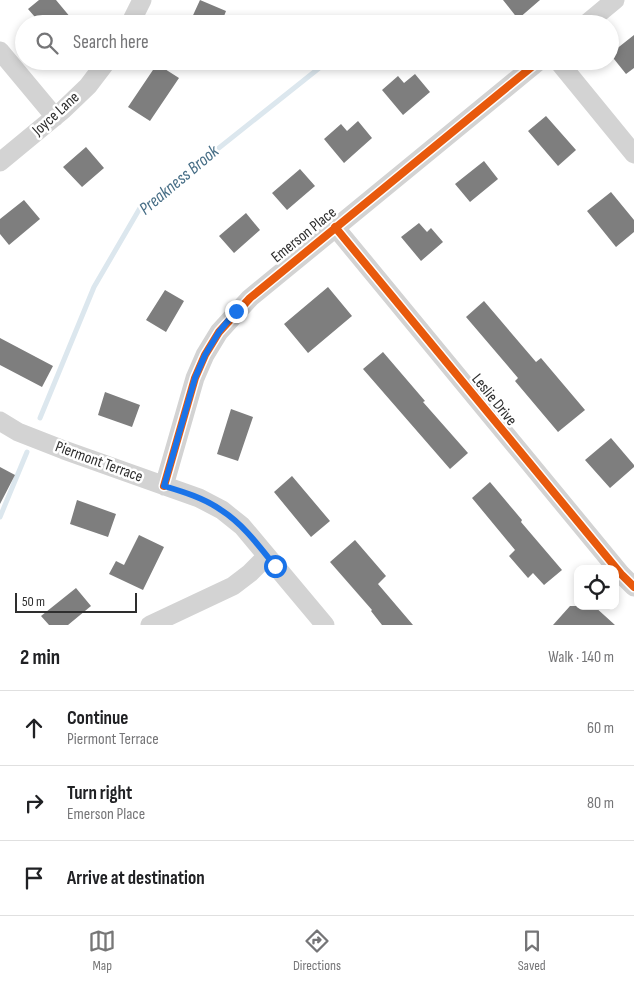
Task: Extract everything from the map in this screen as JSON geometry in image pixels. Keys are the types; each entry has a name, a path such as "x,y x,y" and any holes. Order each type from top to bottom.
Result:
{"street":[{"path":"134,15 142,0"},
{"path":"597,15 615,0"},
{"path":"0,51 15,69"},
{"path":"16,70 55,117"},
{"name":"Joyce Lane","path":"0,162 55,117 88,86 100,70"},
{"name":"Emerson Place","path":"164,486 195,378 205,355 219,332 250,298 528,70"},
{"path":"565,70 634,154"},
{"name":"Leslie Drive","path":"335,227 529,465 634,588"},
{"name":"Piermont Terrace","path":"0,422 18,432 64,450 199,498 222,510 242,526 325,625"},
{"path":"150,625 233,586 267,556"}],"building":[{"path":"39,0 56,0 68,15 33,15 28,9"},
{"path":"200,0 226,11 224,15 193,15"},
{"path":"503,0 540,0 523,15 515,15"},
{"path":"634,35 634,68 626,74 619,65 619,47"},
{"path":"153,70 166,70 179,78 150,121 128,107"},
{"path":"415,74 430,92 403,115 382,90 398,76 404,83"},
{"path":"546,116 576,150 558,166 528,131"},
{"path":"358,121 372,138 344,163 324,139 341,124 347,131"},
{"path":"86,147 104,168 82,187 63,167"},
{"path":"484,161 498,179 470,202 455,184"},
{"path":"300,169 315,186 287,210 272,193"},
{"path":"611,192 634,220 634,232 616,247 587,211"},
{"path":"24,200 40,219 9,245 0,234 0,219"},
{"path":"246,213 260,230 234,253 219,236"},
{"path":"419,223 427,232 431,228 443,242 421,261 401,237"},
{"path":"328,287 352,316 308,353 284,324"},
{"path":"165,290 184,301 166,332 146,320"},
{"path":"484,301 536,362 541,358 585,410 558,432 515,381 518,378 466,317"},
{"path":"0,338 53,366 42,387 0,365"},
{"path":"383,352 425,401 423,402 468,453 450,469 363,369"},
{"path":"105,392 140,405 132,427 98,415"},
{"path":"231,409 253,417 238,461 217,454"},
{"path":"611,438 634,467 610,488 585,460"},
{"path":"0,467 15,475 0,504"},
{"path":"292,476 330,521 311,537 274,492"},
{"path":"490,482 562,570 544,585 533,573 528,578 509,556 515,550 472,498"},
{"path":"77,500 116,514 108,537 70,524"},
{"path":"139,535 164,547 143,590 109,574 116,561 124,565"},
{"path":"355,540 386,576 378,584 413,625 382,625 372,610 330,562"},
{"path":"76,588 91,606 68,625 49,625 41,616"},
{"path":"570,606 574,606 574,610 598,610 615,625 553,625"}],"waterway":[{"name":"Preakness Brook","path":"40,418 94,287 140,208 185,175 317,70"},
{"name":"Preakness Brook","path":"0,517 27,452"}],"cycle path":[{"path":"164,486 195,378 205,355 219,332 250,298 528,70"},
{"path":"335,227 621,574 634,587"}],"route":[{"path":"236,311 219,332 205,355 195,378 164,486 199,498 222,510 242,526 275,566"}]}
